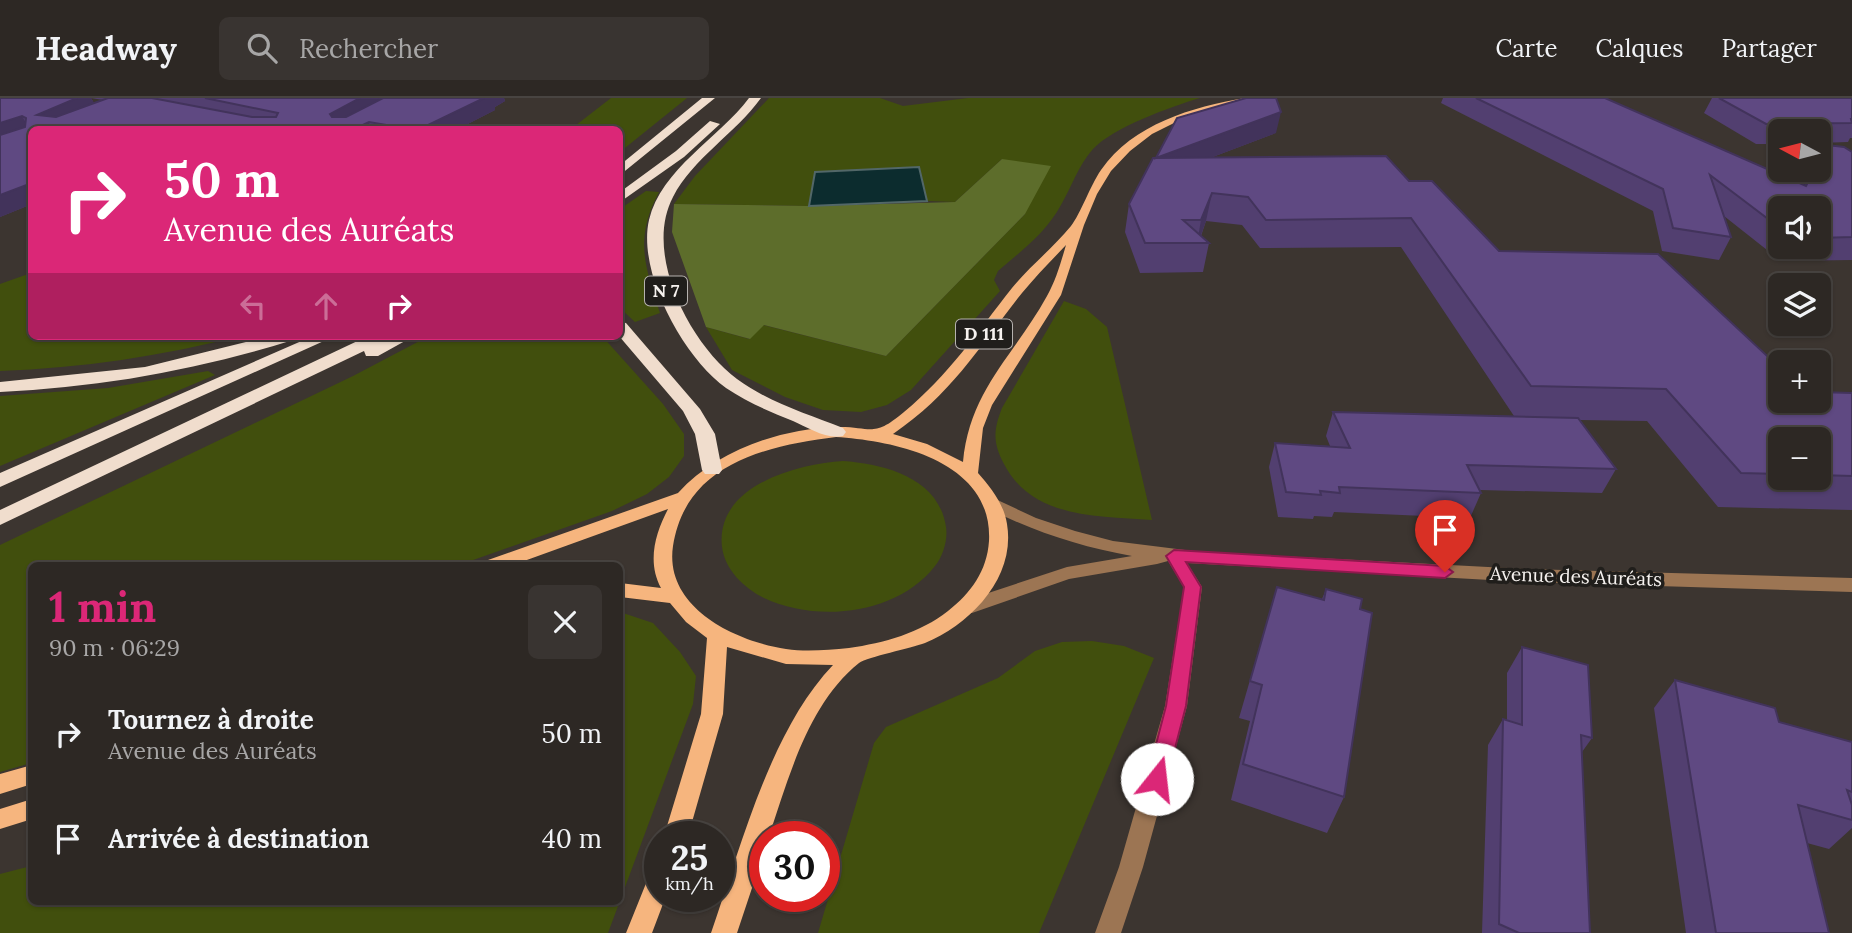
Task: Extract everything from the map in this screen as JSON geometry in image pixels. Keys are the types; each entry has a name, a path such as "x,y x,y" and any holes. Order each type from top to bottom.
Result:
{"highway":[{"path":"623,169 709,98"},
{"path":"623,196 680,154 741,98"},
{"name":"N 7","path":"755,98 684,172 665,201 655,228 659,272 679,323 700,356 716,373 758,403 836,432"},
{"path":"623,330 691,409 705,434 712,470"},
{"path":"0,387 83,382 142,374 224,356 274,340"},
{"path":"0,481 318,340"},
{"path":"0,518 374,340"},
{"path":"50,494 397,340"}],"main road":[{"name":"D 111","path":"970,475 973,442 982,411 1004,370 1055,295 1067,268 1078,224 1102,174 1134,140 1167,121 1192,112 1262,98"},
{"name":"D 111","path":"881,435 908,417 948,381 1019,288 1078,224"},
{"path":"836,432 881,435 915,443 945,457 970,475 991,503 998,528 997,555 986,582 965,608 934,630 896,647 853,657 804,659 757,651 717,635 693,617 675,597 662,563 665,529 683,497 712,470 760,447 791,437 836,432"},
{"path":"503,562 683,497"},
{"path":"623,590 675,597"},
{"path":"681,821 713,721 719,675 717,635"},
{"path":"724,933 769,802 802,723 822,690 853,657"},
{"path":"0,784 28,775"},
{"path":"0,819 28,810"},
{"path":"639,933 647,912"}],"street":[{"name":"Avenue des Auréats","path":"991,503 1013,516 1063,535 1174,556 1428,572 1852,585"},
{"name":"Avenue des Auréats","path":"965,608 1067,573 1174,556"},
{"path":"1108,933 1130,867 1176,706 1193,587 1174,556"}],"green space":[{"path":"611,98 687,98 623,150 623,126 575,126"},
{"path":"769,98 880,98 903,106 968,98 1200,98 1158,112 1128,126 1093,149 1048,224 998,271 994,280 1000,291 911,390 887,405 861,412 823,410 785,397 732,370 706,327 749,339 763,325 886,356 1025,214 1002,159 955,202 927,201 919,168 815,172 809,206 674,204 695,176"},
{"path":"1002,159 1051,166 1025,214 886,356 764,325 750,339 706,327 672,232 674,204 809,206 955,202"},
{"path":"646,191 659,192 646,224 644,239 646,266 660,313 635,322 623,311 623,207"},
{"path":"28,274 28,340 223,340 122,360 0,371 0,284"},
{"path":"1064,301 1086,309 1107,327 1152,520 1089,515 1049,505 1016,482 1000,457 996,437 1002,408"},
{"path":"421,340 606,340 663,404 684,434 684,456 669,477 647,494 612,511 468,562 28,562 28,764 0,772 0,545 353,376"},
{"path":"208,371 215,375 0,466 0,396 108,388"},
{"path":"843,461 892,470 921,485 933,496 946,527 944,548 935,566 919,582 900,595 855,610 831,612 785,606 749,589 731,571 722,547 723,526 732,508 745,493 783,473"},
{"path":"623,613 653,623 680,652 696,676 693,704 650,821 644,821 644,836 623,893"},
{"path":"1092,641 1124,646 1154,658 1039,933 818,933 824,912 840,912 840,858 874,743 886,727 998,678 1035,651 1062,642"},
{"path":"28,867 28,905 618,905 608,933 0,933 0,874"}],"water":[{"path":"919,167 927,201 809,206 815,172"}],"building":[{"path":"0,98 77,98 37,115 56,117 108,98 152,98 252,117 276,117 278,113 205,98 360,98 330,114 332,117 346,117 383,98 484,98 426,126 392,126 369,122 360,126 28,126 28,184 0,195 0,135 25,127 26,118 22,116 0,123"},
{"path":"1246,98 1276,98 1281,112 1156,158 1177,118"},
{"path":"1476,98 1605,98 1768,169 1768,182 1797,182 1806,186 1808,182 1831,182 1831,145 1844,147 1852,152 1852,237 1831,238 1831,196 1768,196 1768,219 1710,175 1731,237 1673,228 1663,189"},
{"path":"1719,98 1852,98 1852,123 1831,123 1831,119 1768,119 1766,124"},
{"path":"1386,156 1409,181 1432,181 1499,251 1658,254 1768,357 1768,413 1831,413 1831,392 1852,393 1852,476 1831,475 1831,427 1768,427 1768,474 1741,473 1666,389 1531,386 1411,218 1266,220 1248,197 1212,193 1201,220 1183,220 1209,243 1145,243 1129,204 1153,158"},
{"path":"1333,412 1578,418 1616,469 1467,465 1481,493 1339,487 1340,493 1320,491 1321,495 1286,492 1275,443 1350,448"},
{"path":"1277,587 1324,600 1326,589 1362,599 1360,609 1372,613 1344,797 1243,764 1262,685 1250,681"},
{"path":"1522,647 1588,665 1592,738 1581,735 1590,933 1519,933 1499,924 1503,719 1522,725"},
{"path":"1675,680 1775,708 1779,722 1852,742 1852,792 1847,790 1852,805 1852,820 1798,805 1829,933 1716,933"}],"route":[{"path":"1157,779 1176,706 1193,587 1174,556 1445,572"}]}
